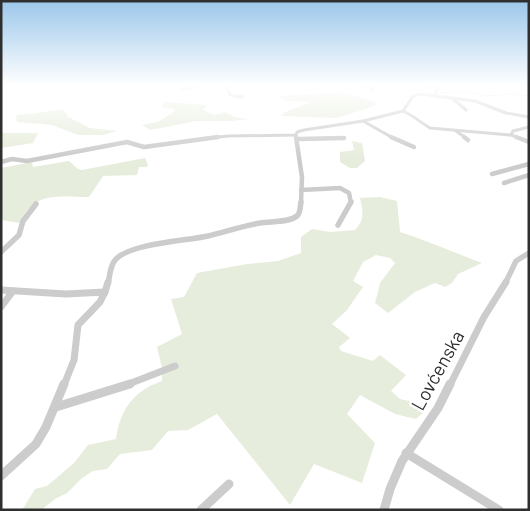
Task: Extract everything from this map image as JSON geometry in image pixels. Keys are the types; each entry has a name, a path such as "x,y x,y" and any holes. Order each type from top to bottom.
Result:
{"street":[{"path":"498,110 529,117"},
{"path":"1,476 36,444 56,407 74,360 78,325 100,302 109,285 111,268 118,257 179,240 194,239 260,223 294,218 300,212 302,177 297,132 363,122 403,111 420,118 421,122 430,128 511,135 529,142"},
{"path":"363,122 401,143 414,147"},
{"path":"511,135 513,131 529,127"},
{"path":"456,130 468,140"},
{"path":"1,162 12,159 27,161 128,142 141,147 229,136 344,138"},
{"path":"492,174 529,164"},
{"path":"504,183 529,175"},
{"path":"302,190 340,188 349,192 351,202 338,225"},
{"path":"1,252 19,235 23,221 36,204"},
{"name":"Lovćenska","path":"384,510 390,489 406,453 438,408 484,317 505,284 516,261 529,253"},
{"path":"1,290 66,294 105,292"},
{"path":"1,307 13,291"},
{"path":"56,407 147,378 175,366"},
{"path":"406,453 499,510"},
{"path":"201,510 230,484"}],"green space":[{"path":"64,110 68,117 90,128 117,131 103,135 78,135 52,125 17,122 16,115"},
{"path":"175,110 203,110 215,115 225,112 235,117 248,119 196,121 150,130 142,125 158,122"},
{"path":"291,110 362,110 336,118 281,116"},
{"path":"1,133 38,133 33,143 1,148"},
{"path":"352,141 362,143 365,161 357,168 350,168 340,162 340,152 354,150"},
{"path":"145,158 148,165 147,167 139,167 137,175 103,176 89,197 58,197 40,200 32,205 20,223 1,220 1,168 32,162 33,167 69,161 82,170"},
{"path":"380,197 397,201 400,232 482,263 458,274 452,283 445,287 435,283 415,292 388,313 375,303 380,283 395,263 390,258 376,255 363,262 353,281 363,287 347,310 332,324 350,338 339,347 341,351 373,361 380,355 406,375 391,391 400,399 418,403 424,412 416,419 395,414 360,395 347,414 375,443 362,483 314,464 290,505 217,414 188,430 168,431 152,450 120,454 107,469 93,471 82,478 67,493 55,499 41,510 22,510 35,489 47,486 74,463 88,445 116,439 121,419 130,403 143,390 162,381 162,368 157,347 182,334 171,299 184,297 197,273 247,264 278,261 301,253 301,237 312,229 330,232 355,230 360,223 362,215 360,198"}]}
